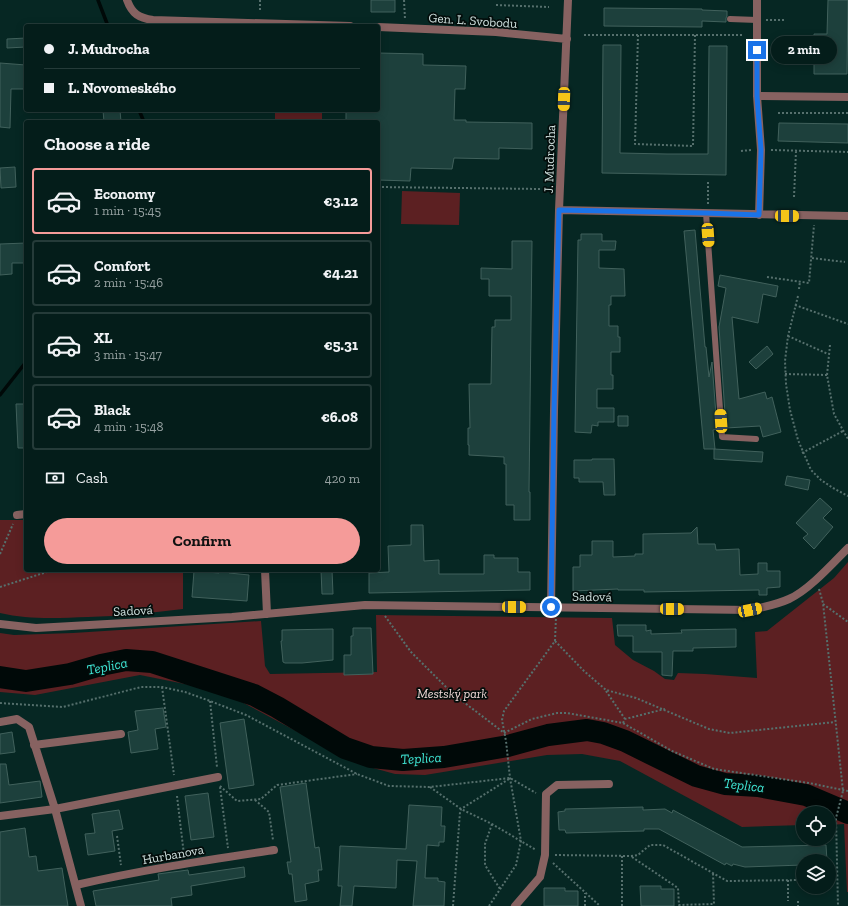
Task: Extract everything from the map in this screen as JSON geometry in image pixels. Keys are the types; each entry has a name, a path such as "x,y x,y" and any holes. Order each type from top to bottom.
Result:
{"street":[{"path":"127,0 130,9 142,18 153,20 284,24"},
{"name":"J. Mudrocha","path":"551,607 559,210 568,0"},
{"path":"757,0 757,96 761,150 759,215"},
{"name":"Gen. L. Svobodu","path":"380,27 496,32 566,39"},
{"path":"757,96 848,97"},
{"path":"559,210 848,216"},
{"path":"17,515 24,514"},
{"name":"Sadová","path":"0,624 36,628 267,614 365,605 750,610 774,605 790,599 805,589 848,548"},
{"path":"265,572 267,614"},
{"path":"0,722 17,719 29,727 55,809 81,906"},
{"path":"34,745 121,734"},
{"path":"0,816 55,809 219,781"},
{"path":"515,906 540,877 545,855 546,794 557,785 609,784"},
{"name":"Hurbanova","path":"76,885 123,874 274,850"}],"lane":[{"path":"730,19 757,20"},
{"path":"706,213 722,437 756,439"}],"path":[{"path":"260,0 260,11"},
{"path":"404,0 405,18"},
{"path":"496,5 550,7"},
{"path":"757,20 784,20"},
{"path":"584,35 743,35"},
{"path":"638,35 635,144 693,146 695,35"},
{"path":"778,113 848,113"},
{"path":"741,151 848,152"},
{"path":"794,197 796,152"},
{"path":"706,213 708,207 708,180"},
{"path":"380,187 542,189"},
{"path":"767,277 809,283 815,216"},
{"path":"812,258 846,262"},
{"path":"799,289 800,281"},
{"path":"798,296 788,336 785,361 785,374 790,410 802,453 811,470 833,488 847,494"},
{"path":"795,304 848,324"},
{"path":"788,336 828,354"},
{"path":"830,345 827,375 834,414 848,439"},
{"path":"785,374 827,375"},
{"path":"802,453 843,431"},
{"path":"0,554 17,515"},
{"path":"0,587 47,572"},
{"path":"819,588 822,603 843,791 836,818 838,906"},
{"path":"822,603 848,622"},
{"path":"385,616 411,652 453,694 504,733"},
{"path":"489,906 516,865 521,841 509,773 506,741 502,720 504,711 555,641 556,617"},
{"path":"555,641 584,671 606,690 625,720"},
{"path":"0,703 63,707 141,687 162,687 210,700 246,715 357,774 389,786 430,787 510,778 540,795 546,794"},
{"path":"606,690 636,698 665,709 709,729 730,733 836,722"},
{"path":"623,723 625,720 665,709"},
{"path":"504,733 532,719 557,713 567,713 623,723 672,751 714,768 809,783 848,792"},
{"path":"219,781 238,801 261,799 277,785 357,774"},
{"path":"453,906 460,812 462,809 510,778"},
{"path":"430,787 462,809 492,824 545,855 600,906"},
{"path":"255,800 269,812 274,850"},
{"path":"492,824 485,844 485,865 500,889"},
{"path":"117,836 123,874"},
{"path":"545,855 631,856 638,855 650,845 663,845 727,880 796,880"},
{"path":"622,856 622,906"},
{"path":"631,856 678,888 678,905 682,906 714,904 713,873"},
{"path":"788,880 788,901"},
{"path":"585,893 585,906"},
{"path":"798,901 798,906"}],"green space":[{"path":"275,112 322,112 322,120 275,120"},
{"path":"402,191 460,193 459,225 401,224"},
{"path":"0,520 24,520 24,572 183,572 183,609 100,617 66,618 33,618 0,613"},
{"name":"Mestský park","path":"848,562 848,892 844,824 836,825 836,806 796,806 796,825 742,827 620,761 582,754 547,755 425,775 395,774 366,766 339,754 238,700 195,686 140,675 35,695 0,692 0,633 14,635 73,633 261,621 265,666 270,674 377,672 376,615 612,618 615,645 633,660 654,671 665,679 674,680 678,673 757,678 755,632 767,631 834,578"}],"building":[{"path":"371,0 395,0 395,12 371,12"},
{"path":"828,0 848,0 847,74 814,74 814,34 827,34"},
{"path":"604,8 702,9 727,11 727,16 726,22 702,21 702,27 604,26"},
{"path":"24,38 24,47 7,48 7,39"},
{"path":"603,45 621,45 620,153 667,154 708,154 709,46 727,46 726,175 602,173"},
{"path":"380,53 423,54 423,65 466,66 465,89 455,89 454,120 466,120 466,122 532,123 532,149 499,148 499,159 454,158 452,169 411,168 410,181 380,180 380,120 346,120 346,112 380,112"},
{"path":"0,63 24,65 24,89 11,89 10,128 0,127"},
{"path":"103,112 120,112 121,120 104,120"},
{"path":"779,123 848,124 848,143 778,141"},
{"path":"15,167 16,187 1,188 0,168"},
{"path":"695,230 709,377 712,362 717,429 713,430 715,449 704,449 684,231"},
{"path":"581,234 602,234 602,241 616,241 615,250 599,250 599,268 624,269 625,296 611,296 611,305 609,305 609,326 618,326 618,337 620,337 620,352 611,352 611,375 613,375 613,389 597,389 597,408 614,408 614,422 598,422 598,426 592,425 591,433 575,432 578,240 581,240"},
{"path":"512,241 532,241 529,492 530,520 514,520 514,505 506,505 506,464 504,464 504,457 469,455 468,445 468,428 470,428 469,384 491,384 492,327 495,327 495,320 511,320 511,296 489,296 489,279 481,279 481,268 512,269"},
{"path":"24,243 24,263 12,263 12,274 0,275 0,244"},
{"path":"720,275 778,286 776,297 763,294 758,323 732,317 739,399 765,392 767,399 772,397 781,432 763,437 760,426 726,428 719,327 726,288 718,286"},
{"path":"767,346 773,354 756,369 749,362"},
{"path":"16,404 24,404 24,448 18,448"},
{"path":"618,416 628,416 628,426 618,426"},
{"path":"714,449 763,452 762,462 714,459"},
{"path":"614,459 615,495 604,495 603,482 579,482 579,478 574,478 574,460"},
{"path":"787,476 810,480 808,490 785,485"},
{"path":"820,498 832,509 823,518 833,527 814,549 803,538 808,534 796,523"},
{"path":"411,525 423,525 424,561 439,560 439,574 484,574 484,555 494,555 494,558 518,558 518,572 530,572 530,590 369,593 369,573 389,572 388,546 411,545"},
{"path":"697,527 698,544 715,544 716,550 739,549 740,575 758,574 758,563 767,563 767,571 780,571 780,587 767,588 767,595 759,595 759,590 644,592 644,590 618,589 573,591 573,567 580,567 580,555 592,555 592,541 613,541 613,557 635,556 635,554 643,554 643,534 691,533"},
{"path":"194,572 229,572 249,575 247,601 192,597"},
{"path":"321,572 332,572 333,594 322,594"},
{"path":"617,625 646,625 646,631 651,630 651,634 682,633 681,630 736,629 736,647 693,648 693,651 673,651 672,676 662,675 662,652 633,652 633,636 618,636"},
{"path":"353,628 371,628 373,674 344,675 344,655 351,655 351,636 353,636"},
{"path":"333,629 333,660 302,663 283,662 281,641 282,630"},
{"path":"163,708 166,727 155,729 158,749 131,753 128,732 138,730 135,711"},
{"path":"244,719 254,785 229,789 220,723"},
{"path":"12,732 15,752 0,754 0,734"},
{"path":"0,764 6,764 9,785 40,781 42,797 0,803"},
{"path":"306,783 315,848 319,847 322,870 318,870 319,881 305,884 307,900 295,902 292,874 289,874 287,862 291,862 280,787"},
{"path":"208,793 214,837 191,840 185,796"},
{"path":"409,805 442,807 441,826 445,826 444,842 439,842 439,846 427,845 425,878 438,878 438,881 445,882 444,906 413,906 417,861 397,860 396,888 354,886 352,906 340,906 342,886 338,886 340,846 406,849"},
{"path":"643,807 643,810 665,809 672,813 673,810 742,847 826,846 827,854 796,854 796,865 745,867 733,864 732,866 726,863 725,865 659,829 644,829 644,831 566,833 565,830 559,830 558,812 565,811 565,809"},
{"path":"119,810 123,829 112,831 115,851 88,855 85,834 95,833 92,814"},
{"path":"25,828 29,857 36,856 38,871 62,868 68,906 0,906 0,832"},
{"path":"244,867 245,877 191,886 192,895 171,898 172,906 96,906 93,891 159,880 158,874 188,870 189,875"},
{"path":"640,886 661,886 661,889 674,889 674,906 641,906"},
{"path":"544,888 565,888 565,891 578,891 578,906 544,906"}],"waterway":[{"path":"98,0 107,24"},
{"path":"140,112 143,120"},
{"path":"0,395 24,365"},
{"name":"Teplica","path":"0,677 26,681 70,674 101,665 126,660 152,662 254,695 277,707 345,748 371,757 403,760 444,757 508,746 548,735 587,730 603,733 625,741 696,776 725,784 758,786 806,795 848,813"}],"route":[{"path":"551,607 559,210 759,215 761,150 757,96 757,50"}]}
